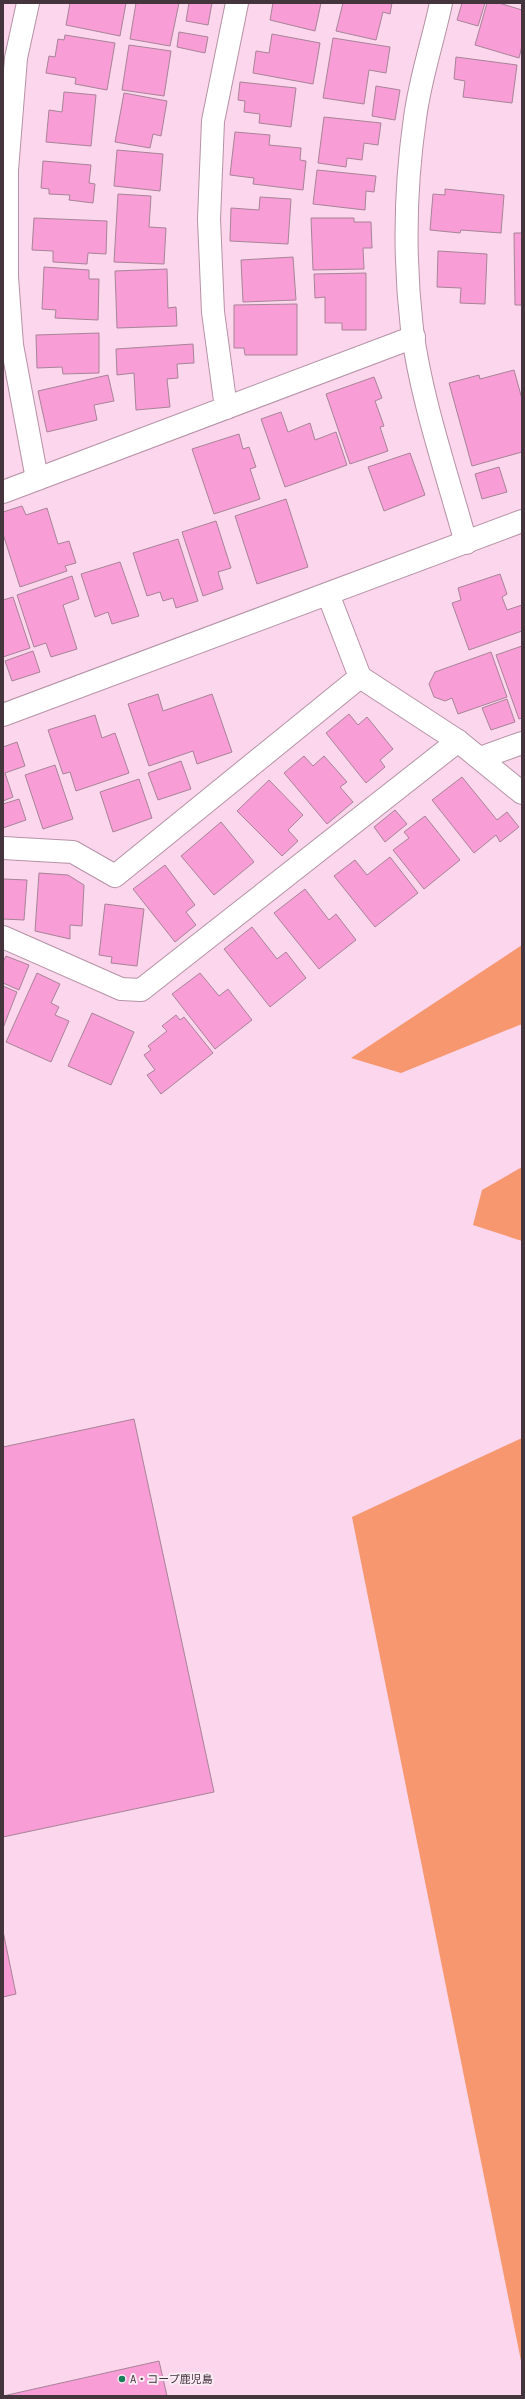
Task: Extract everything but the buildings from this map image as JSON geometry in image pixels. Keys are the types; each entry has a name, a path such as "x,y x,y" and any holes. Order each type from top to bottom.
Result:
{"street":[{"path":"28,3 16,58 7,170 7,278 12,345 37,479"},
{"path":"226,408 212,312 209,220 213,121 237,3"},
{"path":"442,3 415,117 408,193 408,265 414,338 428,405 466,543"},
{"path":"3,492 414,338"},
{"path":"3,715 522,521"},
{"path":"328,594 360,677 458,741 522,793"},
{"path":"3,848 73,852 115,876 360,677"},
{"path":"3,938 121,989 141,990 458,741"},
{"path":"480,758 522,743"}],"shaded area":[{"path":"522,945 522,1024 401,1073 351,1058"},
{"path":"522,1167 522,1241 473,1225 482,1190"},
{"path":"522,1438 522,2366 352,1517"}],"place":[{"name":"A・コープ鹿児島","path":"122,2379"}]}
